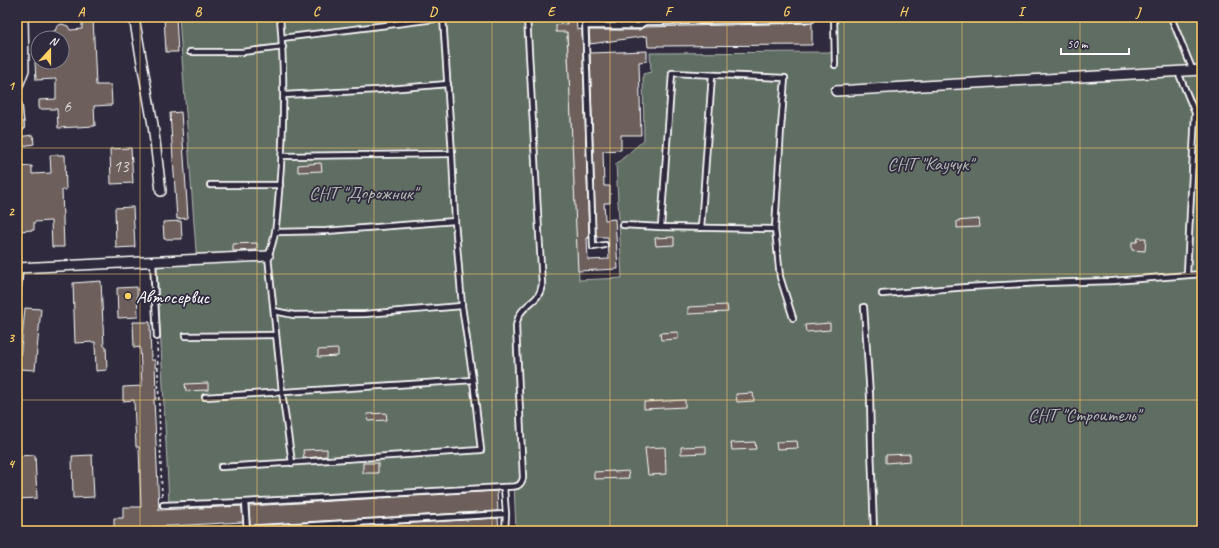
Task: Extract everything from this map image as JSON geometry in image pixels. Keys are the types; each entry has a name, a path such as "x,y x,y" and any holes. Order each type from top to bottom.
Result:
{"street":[{"path":"17,88 24,70 23,17"},
{"path":"134,17 153,125 161,191"},
{"path":"836,91 1197,71"},
{"path":"17,106 19,127"},
{"path":"18,268 268,256"}],"lane":[{"path":"280,17 283,47 284,95 282,156 276,232 273,245 268,256 282,392 292,463"},
{"path":"162,505 245,502 504,487 518,486 522,483 516,326 521,312 540,294 542,285 527,17"},
{"path":"585,17 593,247 605,245"},
{"path":"618,17 618,26"},
{"path":"586,26 639,26 645,20 664,19 812,19 812,17"},
{"path":"834,17 835,65"},
{"path":"1170,17 1197,71"},
{"path":"221,467 480,450 473,380 462,306 455,221 443,18 282,38"},
{"path":"190,52 242,52 283,47"},
{"path":"1178,72 1195,113 1187,274"},
{"path":"661,227 672,74 785,78 780,128 775,229 780,277 792,318"},
{"path":"701,228 712,75"},
{"path":"284,95 377,90 448,84"},
{"path":"282,156 452,154"},
{"path":"210,185 280,185"},
{"path":"276,232 326,231 455,221"},
{"path":"623,224 661,227 775,229"},
{"path":"153,262 157,337"},
{"path":"17,298 18,268"},
{"path":"882,294 967,287 1113,281 1202,274"},
{"path":"274,311 294,315 365,314 462,306"},
{"path":"864,307 870,396 874,531"},
{"path":"186,336 276,335"},
{"path":"205,397 473,380"},
{"path":"504,487 506,514 505,531"},
{"path":"245,502 247,530"},
{"path":"212,531 506,514"}],"path":[{"path":"157,337 162,505"}],"green space":[{"path":"179,17 566,17 579,280 622,278 616,164 644,140 643,74 651,72 650,53 833,52 834,17 1202,17 1202,531 516,531 514,484 169,503 157,267 197,264"}],"building":[{"path":"82,17 93,17 96,85 111,85 112,105 94,106 95,126 58,128 57,109 39,109 39,100 56,99 56,79 36,80 35,70 70,70 70,30 82,29"},
{"path":"164,17 176,17 178,52 166,52"},
{"path":"566,17 576,17 577,30 582,29 589,238 587,238 588,260 609,259 608,237 596,237 590,53 647,51 647,61 639,62 641,135 621,135 621,150 603,151 604,186 610,186 610,203 604,203 605,220 615,219 618,269 578,271 567,32 556,32 556,25 567,24"},
{"path":"598,17 614,17 614,22 598,22"},
{"path":"622,17 641,17 641,20 638,22 622,22"},
{"path":"812,23 812,45 648,47 647,36 590,44 589,30 639,30 644,27"},
{"path":"62,24 68,26 70,30 55,30 57,26"},
{"path":"181,112 188,218 177,219 170,113"},
{"path":"33,135 34,144 17,147 17,137"},
{"path":"131,148 133,183 111,184 110,149"},
{"path":"50,155 65,155 66,190 62,190 64,247 52,247 51,221 34,222 34,230 17,231 17,167 32,166 32,174 51,173"},
{"path":"321,163 322,171 298,172 298,165"},
{"path":"133,207 135,247 116,248 115,208"},
{"path":"979,219 980,227 957,228 957,221"},
{"path":"181,221 182,239 164,239 163,222"},
{"path":"674,237 674,245 656,246 655,238"},
{"path":"1138,238 1146,238 1145,251 1132,250 1132,242 1137,242"},
{"path":"257,243 257,250 233,251 233,244"},
{"path":"101,281 104,346 106,346 107,370 96,371 95,342 75,343 73,283"},
{"path":"137,287 138,317 118,318 117,288"},
{"path":"727,305 728,312 688,314 688,307"},
{"path":"25,308 41,309 35,370 19,369"},
{"path":"133,322 150,322 151,360 155,360 156,399 154,399 159,510 242,506 243,522 153,527 153,529 139,529 139,531 114,531 114,518 123,518 123,507 141,507 139,447 136,447 134,400 123,401 123,387 142,386 140,347 134,348"},
{"path":"830,323 830,330 806,332 805,325"},
{"path":"678,332 678,339 661,340 660,333"},
{"path":"338,349 338,356 318,357 318,350"},
{"path":"208,383 208,390 186,391 185,384"},
{"path":"753,393 754,401 737,402 736,394"},
{"path":"685,400 685,407 644,409 644,402"},
{"path":"386,413 387,420 368,421 367,414"},
{"path":"797,441 798,448 777,449 776,442"},
{"path":"755,442 756,449 732,450 731,443"},
{"path":"706,446 706,453 681,454 681,447"},
{"path":"665,447 666,474 648,475 645,448"},
{"path":"327,449 327,456 304,458 303,450"},
{"path":"910,454 910,461 886,463 886,455"},
{"path":"35,455 37,498 17,499 17,456"},
{"path":"92,455 94,497 73,498 72,456"},
{"path":"363,463 378,463 378,473 363,473"},
{"path":"628,471 629,478 594,479 594,472"},
{"path":"497,491 498,511 250,525 249,506"},
{"path":"498,518 499,531 278,531"}],"place":[{"name":"Автосервис","path":"128,296"}],"park label":[{"name":"СНТ \"Каучук\"","path":"930,163"},
{"name":"СНТ \"Дорожник\"","path":"363,192"},
{"name":"СНТ \"Строитель\"","path":"1084,414"}]}
